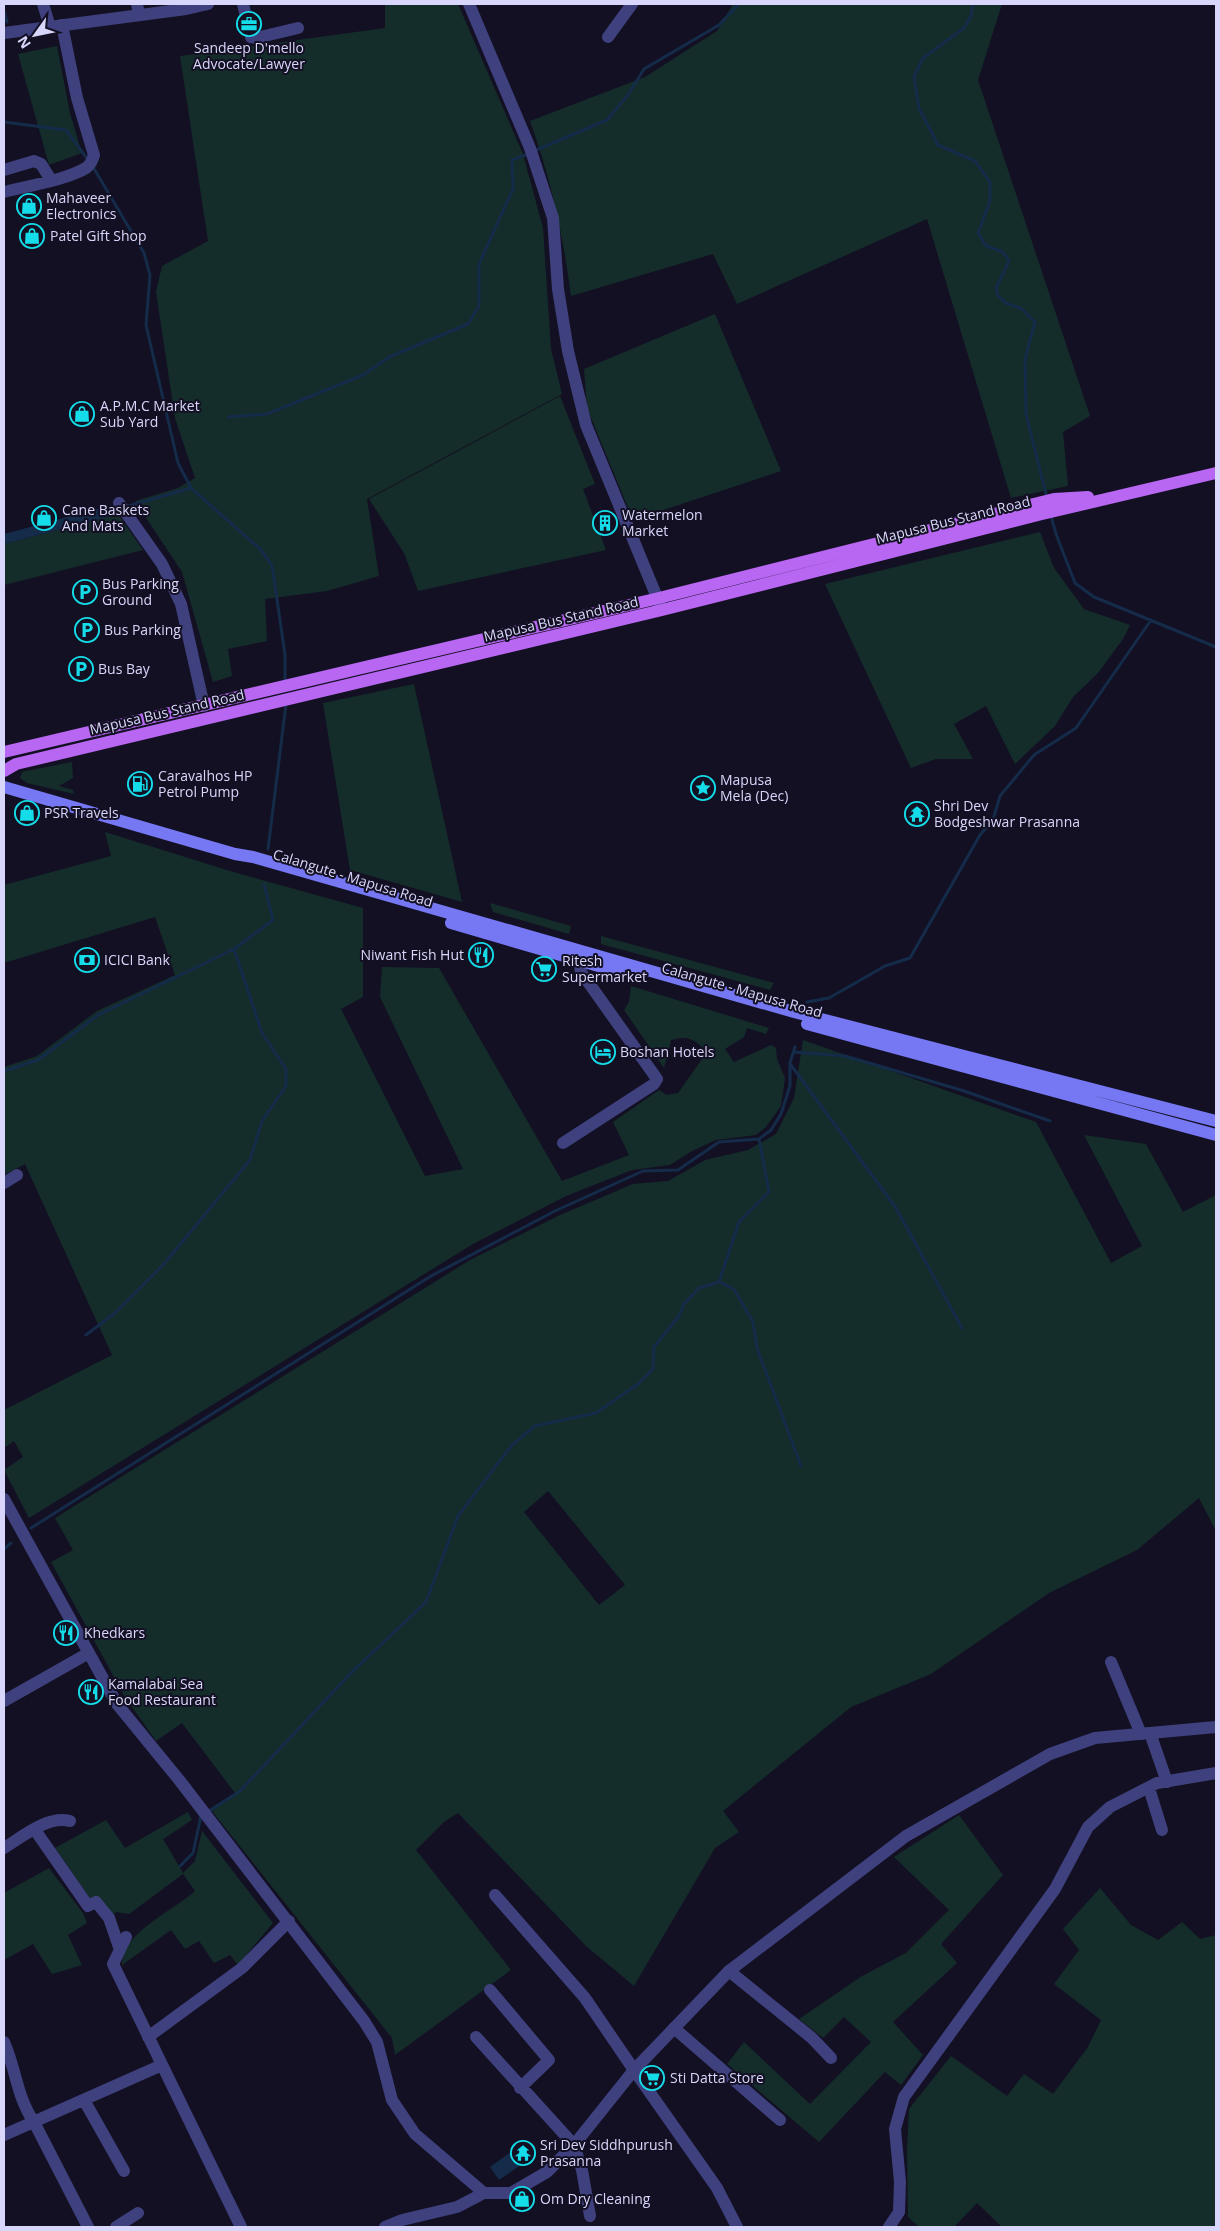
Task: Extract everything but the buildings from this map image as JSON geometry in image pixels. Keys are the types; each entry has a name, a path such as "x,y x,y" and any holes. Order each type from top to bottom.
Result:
{"main road":[{"name":"Mapusa Bus Stand Road","path":"4,752 661,604 1216,473"},
{"name":"Mapusa Bus Stand Road","path":"4,771 16,764 661,604"},
{"name":"Calangute - Mapusa Road","path":"4,787 235,854 254,857 581,956 977,1072 1216,1135"},
{"name":"Calangute - Mapusa Road","path":"581,956 1216,1121"}],"street":[{"path":"4,192 51,180 85,168 92,163 94,155 56,26 43,4"},
{"path":"4,33 56,26 138,10 208,4"},
{"path":"243,4 252,37 256,38 298,28"},
{"path":"468,4 532,153 553,218 557,281 568,351 586,425 610,488 661,604"},
{"path":"608,37 632,4"},
{"path":"4,170 34,161 41,164 51,180"},
{"path":"119,503 162,564 180,604 204,706"},
{"path":"563,1143 654,1084 657,1079 581,972 581,956"},
{"path":"4,1182 17,1175"},
{"path":"4,1499 117,1704 180,1781 364,2021 377,2042 392,2100 415,2134 484,2193"},
{"path":"4,1701 88,1654"},
{"path":"1111,1662 1167,1782"},
{"path":"385,2227 402,2220 457,2207 484,2193 511,2193 547,2172 574,2145 634,2070 729,1971 906,1836 1050,1754 1095,1738 1216,1727"},
{"path":"889,2227 899,2212 900,2182 895,2129 904,2098 1054,1889 1088,1827 1110,1807 1149,1788 1167,1782 1216,1773"},
{"path":"1149,1788 1162,1830"},
{"path":"4,1848 34,1830 60,1818 70,1821"},
{"path":"34,1830 88,1906 96,1902 109,1918 123,1942 113,1964 240,2227"},
{"path":"494,1895 584,1998 717,2188 736,2227"},
{"path":"148,2037 242,1968 289,1921"},
{"path":"729,1971 812,2038 831,2058"},
{"path":"490,1990 549,2060 520,2088"},
{"path":"674,2028 780,2120"},
{"path":"476,2037 520,2088 574,2145 582,2170 590,2216"},
{"path":"4,2042 12,2060 23,2106 34,2122 88,2227"},
{"path":"4,2135 162,2065"},
{"path":"84,2100 124,2171"},
{"path":"122,2226 138,2213"}],"green space":[{"path":"385,4 458,4 523,154 543,228 551,349 562,394 367,499 379,576 327,591 265,599 267,641 228,649 232,676 213,682 182,572 135,501 178,488 195,478 175,418 156,292 162,266 208,241 180,56 385,28"},
{"path":"733,4 1002,4 978,80 1090,416 1063,432 1068,486 1011,498 927,219 737,304 713,254 571,296 555,207 530,121 645,77 717,31"},
{"path":"57,46 70,113 82,153 49,165 18,54"},
{"path":"715,314 781,471 633,520 587,408 584,369"},
{"path":"560,396 595,484 583,489 606,550 418,591 404,553 369,499"},
{"path":"118,514 143,550 4,585 4,544"},
{"path":"1040,532 1054,568 1084,609 1130,625 1123,639 1098,673 1073,697 1055,726 1015,764 986,706 954,724 973,759 936,759 911,768 825,584"},
{"path":"414,684 462,902 350,870 323,703"},
{"path":"72,762 73,778 59,786 73,790 74,794 27,783 20,778 22,772"},
{"path":"105,832 230,871 363,908 363,997 341,1009 425,1176 463,1169 380,997 382,967 439,968 562,1181 629,1155 613,1122 659,1090 667,1095 678,1093 707,1052 691,1039 671,1040 664,1068 624,1010 629,1002 631,986 769,1028 766,1034 747,1028 744,1037 725,1049 734,1062 771,1045 776,1048 777,1059 785,1078 781,1106 766,1127 756,1135 716,1140 692,1151 670,1165 632,1170 566,1196 473,1244 29,1518 4,1470 23,1457 14,1441 4,1448 4,1410 112,1355 25,1164 4,1175 4,1067 37,1056 97,1011 175,975 155,917 4,963 4,885 111,856"},
{"path":"490,903 571,926 569,934 493,912"},
{"path":"601,936 774,983 770,990 601,944"},
{"path":"803,1040 1036,1122 1111,1263 1142,1246 1084,1135 1146,1144 1183,1212 1216,1195 1216,1531 1199,1498 1137,1550 1049,1593 931,1674 851,1707 723,1811 739,1832 715,1848 634,1986 586,1946 458,1813 444,1822 416,1850 511,1970 395,2055 392,2038 212,1811 235,1793 182,1723 156,1741 125,1697 51,1562 73,1550 55,1518 470,1260 560,1215 633,1184 668,1181 705,1160 748,1150 776,1134 794,1098","holes":["548,1491 625,1585 599,1605 524,1512"]},
{"path":"188,1812 192,1820 163,1839 183,1873 195,1861 202,1831 273,1923 238,1965 230,1955 214,1963 199,1941 185,1949 171,1930 122,1965 124,1953 130,1942 150,1923 195,1891 183,1874 129,1914 116,1912 112,1916 91,1900 55,1848 106,1820 125,1848"},
{"path":"959,1815 1003,1875 941,1944 957,1963 893,2022 923,2055 901,2085 885,2072 819,2142 727,2064 744,2042 810,2104 871,2042 844,2017 823,2038 799,2019 862,1976 906,1953 949,1910 894,1857"},
{"path":"49,1868 83,1913 87,1923 68,1935 82,1965 52,1974 33,1944 4,1960 4,1893"},
{"path":"1100,1888 1131,1925 1158,1940 1182,1922 1200,1939 1216,1935 1216,2227 1002,2227 977,2203 954,2227 919,2227 908,2217 907,2150 909,2109 951,2056 1007,2096 1024,2074 1053,2094 1088,2047 1101,2020 1054,1984 1079,1950 1063,1929"}],"water":[{"path":"112,505 118,514 4,544 4,534"},
{"path":"512,2151 521,2165 499,2180 490,2167"}],"waterway":[{"path":"534,151 607,120 628,95 644,69 719,25 739,4"},
{"path":"973,4 971,16 964,28 923,58 914,77 919,108 938,145 975,161 990,182 990,201 978,233 986,246 1003,252 1009,261 996,288 998,296 1006,303 1022,309 1035,322 1025,359 1026,414 1047,498"},
{"path":"4,11 7,22"},
{"path":"4,122 66,130 88,160"},
{"path":"228,417 267,414 363,375 389,357 468,324 479,306 479,264 513,189 512,160 528,154"},
{"path":"93,167 144,253 150,275 146,325 178,463 191,488 260,549 272,565 285,655 285,682"},
{"path":"125,507 191,488"},
{"path":"1051,516 1075,583 1094,597 1216,647"},
{"path":"807,1002 829,998 885,966 910,958 980,835 993,820 1000,796 1034,755 1076,728 1151,620"},
{"path":"268,849 286,704"},
{"path":"4,1071 38,1060 98,1015 234,949 273,920 264,884"},
{"path":"86,1335 115,1313 163,1265 250,1160 262,1121 286,1086 286,1069 262,1033 234,949"},
{"path":"31,1528 431,1276 555,1211 643,1171 678,1170 719,1142 759,1139 771,1130 781,1114 790,1086 790,1063 795,1047"},
{"path":"794,1052 845,1056 961,1090 1050,1121"},
{"path":"791,1065 896,1208 962,1328"},
{"path":"209,1811 240,1791 351,1673 426,1602 458,1516 512,1445 535,1426 596,1413 638,1384 653,1369 654,1347 679,1316 684,1304 699,1288 719,1282 739,1222 769,1192 759,1139"},
{"path":"719,1282 734,1289 753,1322 757,1348 801,1466"},
{"path":"4,1549 11,1543"},
{"path":"180,1866 193,1853 201,1816"}],"place":[{"name":"Sandeep D'mello Advocate/Lawyer","path":"249,24"},
{"name":"Mahaveer Electronics","path":"29,206"},
{"name":"Patel Gift Shop","path":"32,236"},
{"name":"A.P.M.C Market Sub Yard","path":"82,414"},
{"name":"Cane Baskets And Mats","path":"44,518"},
{"name":"Watermelon Market","path":"605,523"},
{"name":"Bus Parking Ground","path":"85,592"},
{"name":"Bus Parking","path":"87,630"},
{"name":"Bus Bay","path":"81,669"},
{"name":"Caravalhos HP Petrol Pump","path":"140,784"},
{"name":"Mapusa Mela (Dec)","path":"703,788"},
{"name":"PSR Travels","path":"27,813"},
{"name":"Shri Dev Bodgeshwar Prasanna","path":"917,814"},
{"name":"Niwant Fish Hut","path":"481,955"},
{"name":"ICICI Bank","path":"87,960"},
{"name":"Ritesh Supermarket","path":"544,969"},
{"name":"Boshan Hotels","path":"603,1052"},
{"name":"Khedkars","path":"66,1633"},
{"name":"Kamalabai Sea Food Restaurant","path":"91,1692"},
{"name":"Sti Datta Store","path":"652,2078"},
{"name":"Sri Dev Siddhpurush Prasanna","path":"523,2153"},
{"name":"Om Dry Cleaning","path":"522,2199"}]}
